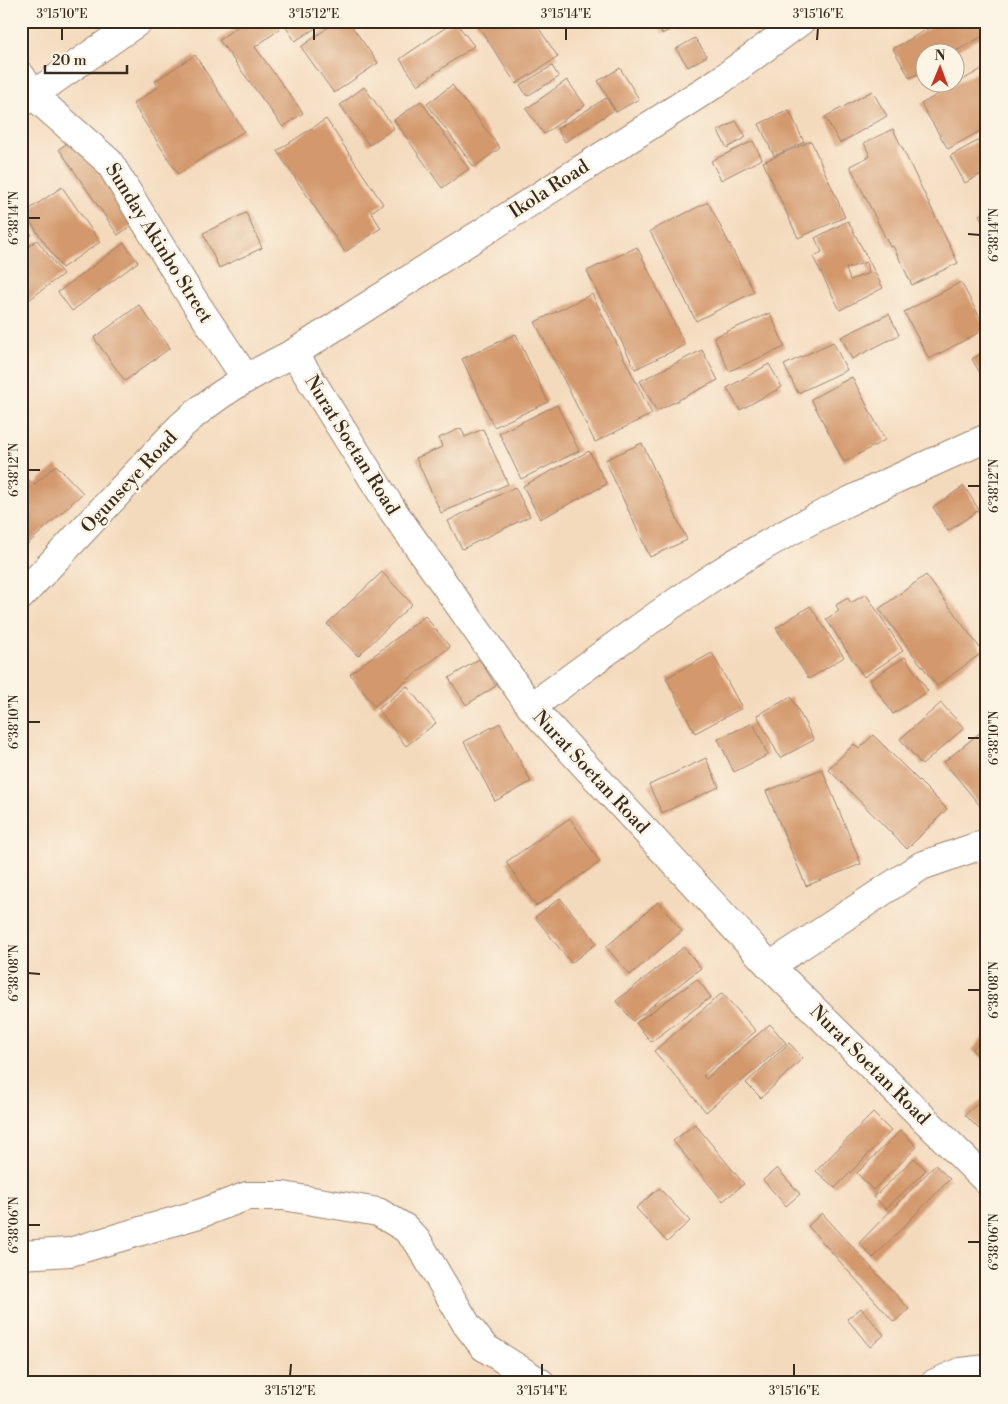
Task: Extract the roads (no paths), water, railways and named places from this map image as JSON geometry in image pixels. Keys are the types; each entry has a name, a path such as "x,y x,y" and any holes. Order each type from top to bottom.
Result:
{"street":[{"path":"25,91 139,21"},
{"name":"Ikola Road","path":"294,353 721,80 801,21"},
{"name":"Sunday Akinbo Street","path":"25,91 109,162 189,294 245,377"},
{"path":"245,377 294,353"},
{"name":"Nurat Soetan Road","path":"294,353 393,511 531,707 770,966 987,1181"},
{"name":"Ogunseye Road","path":"21,596 181,426 205,404 245,377"},
{"path":"531,707 716,575 794,529 890,482 987,438"},
{"path":"770,966 921,866 987,843"},
{"path":"21,1255 70,1252 202,1213 247,1196 284,1196 378,1212 405,1228 418,1242 484,1348 541,1383"},
{"path":"934,1383 961,1372 987,1369"}]}
